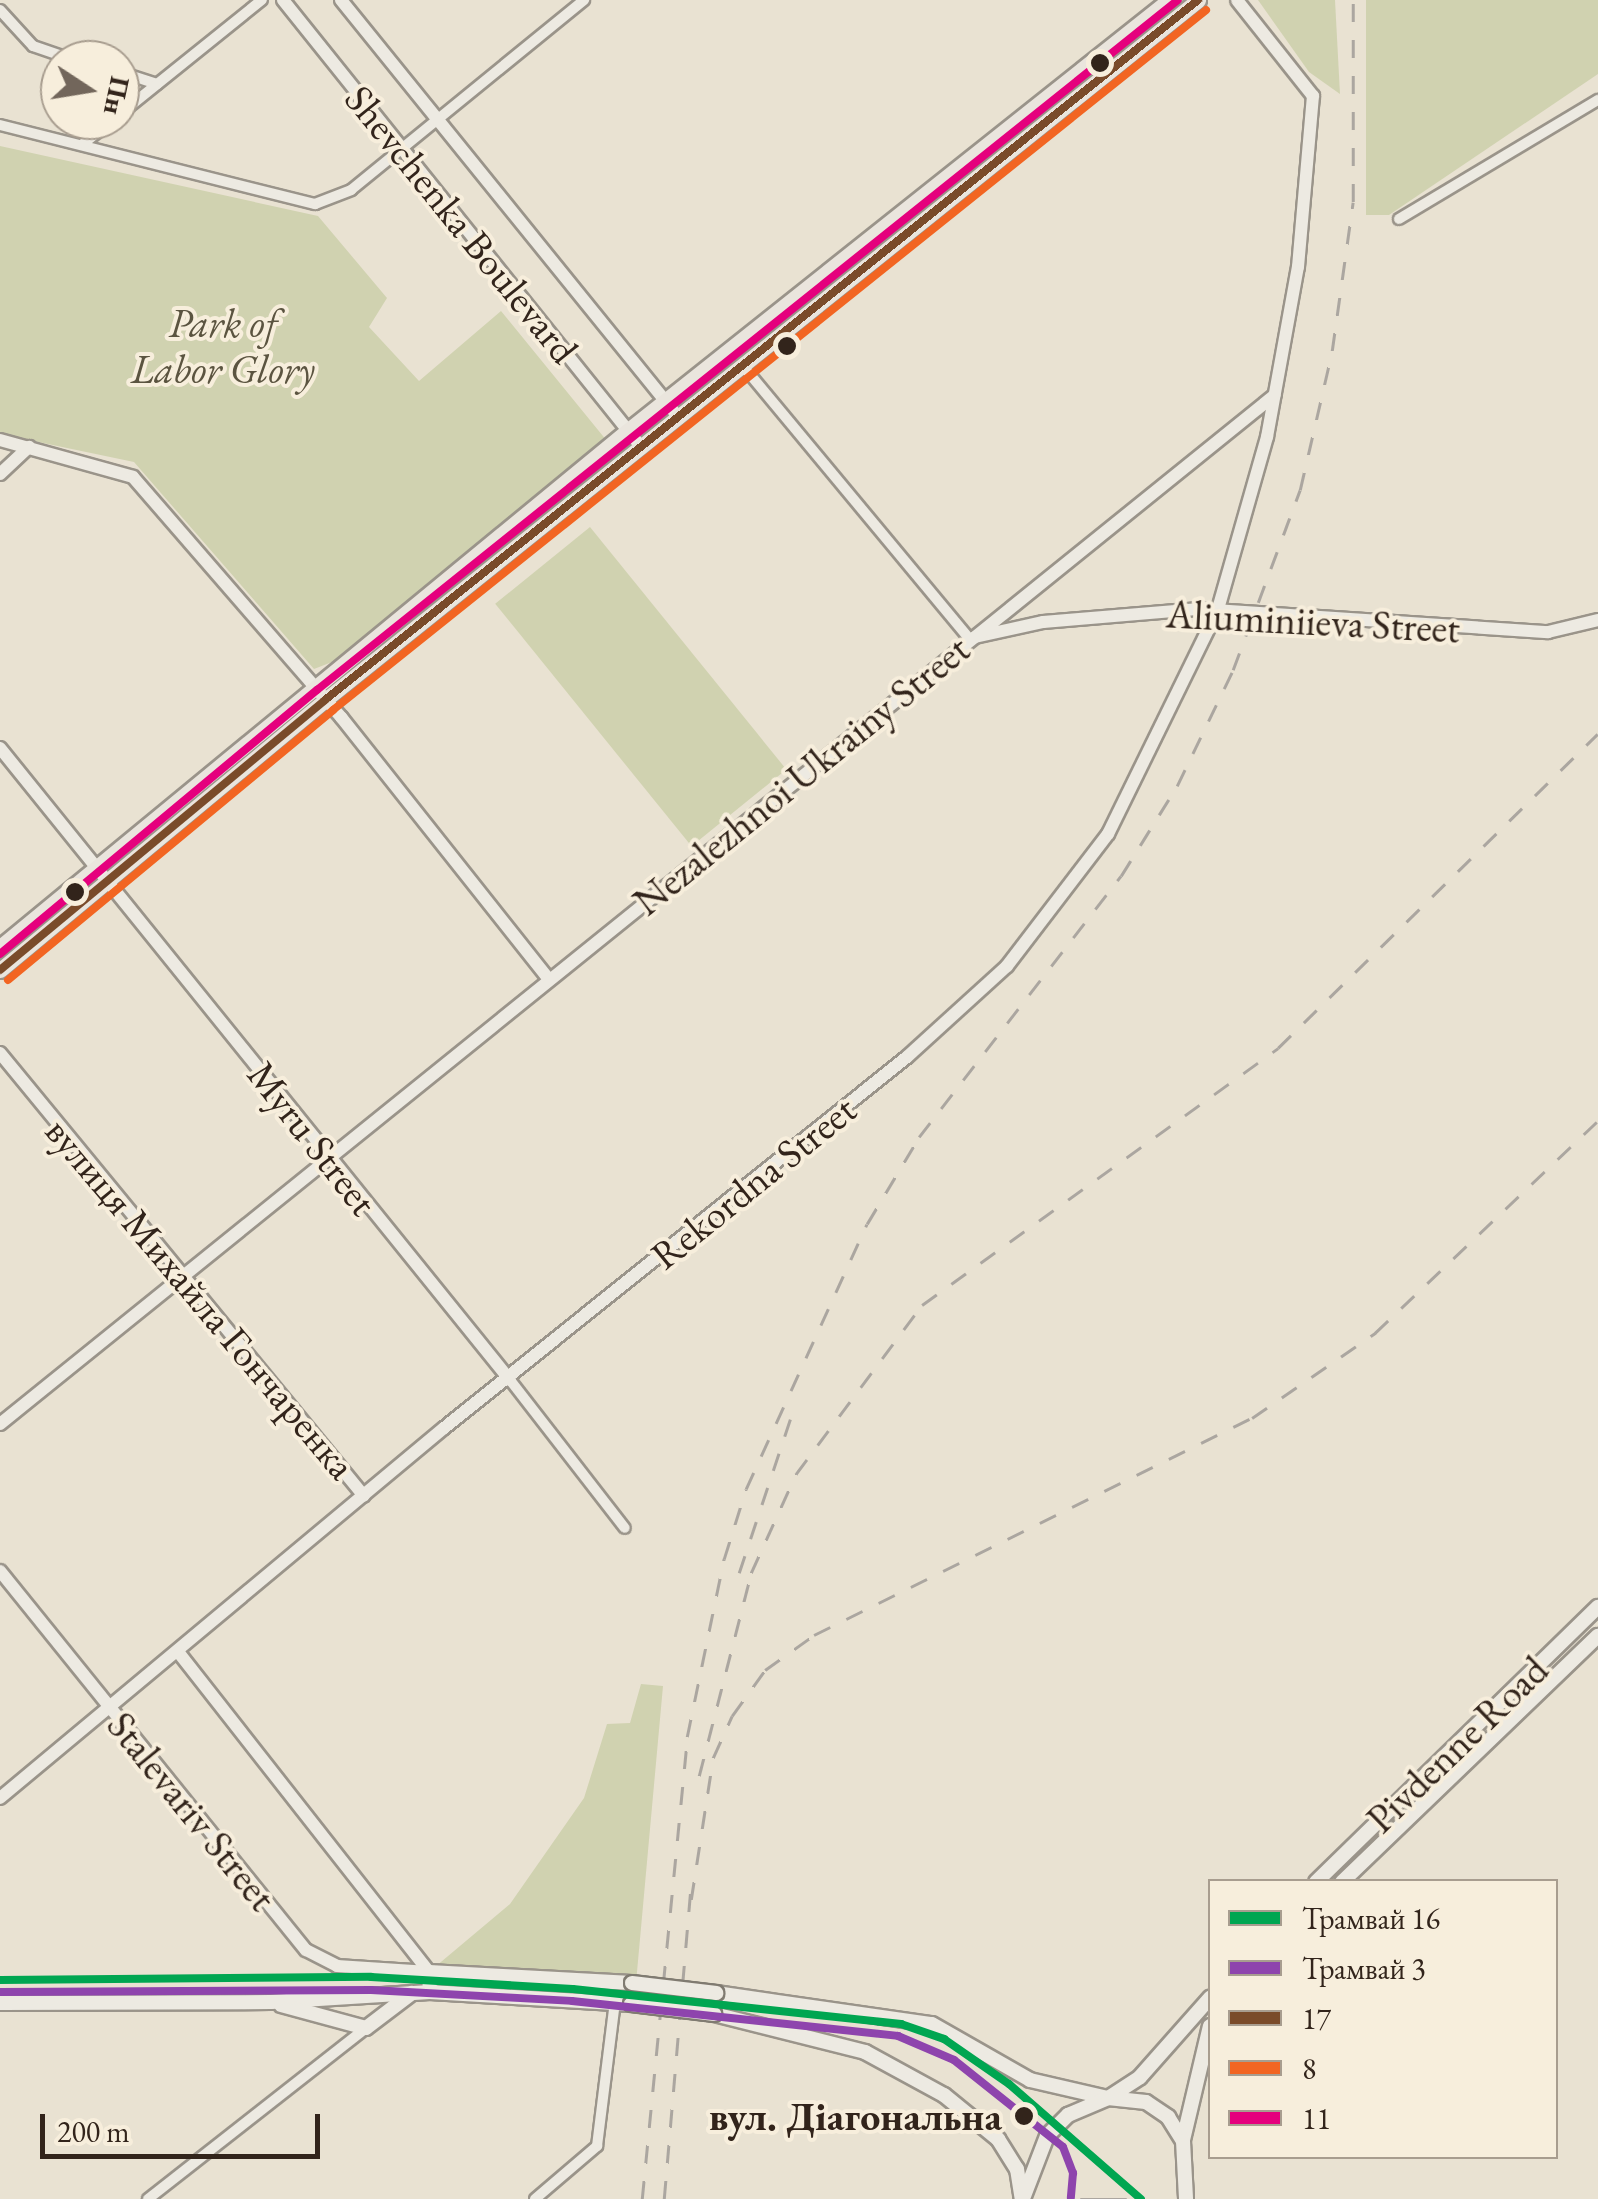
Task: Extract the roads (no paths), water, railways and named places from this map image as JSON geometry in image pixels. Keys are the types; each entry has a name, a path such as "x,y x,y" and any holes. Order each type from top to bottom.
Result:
{"main road":[{"path":"0,970 108,882 627,431 1168,0"},
{"path":"0,946 96,867 642,448 1198,0"},
{"name":"Pivdenne Road","path":"1319,1879 1598,1608"},
{"name":"Pivdenne Road","path":"1345,1879 1598,1636"},
{"path":"1491,1709 1504,1725"},
{"path":"430,1992 429,1972 632,1983 932,2024 1030,2080 1108,2098 1146,2102 1168,2117 1183,2141"},
{"path":"0,2003 271,2002 430,1992 614,2002 714,2014 865,2052 944,2095 998,2139 1016,2169 1023,2199"},
{"path":"271,2002 366,2028 412,1993"},
{"path":"1023,2199 1047,2136 1068,2115 1108,2098 1140,2077 1208,2000"},
{"path":"1186,2199 1183,2141 1208,2035"}],"street":[{"path":"140,98 262,0"},
{"name":"Shevchenka Boulevard","path":"283,0 642,448"},
{"name":"Shevchenka Boulevard","path":"341,0 679,418"},
{"path":"0,125 84,143 314,204 351,190 584,0"},
{"path":"1238,0 1313,96 1298,267 1275,395"},
{"path":"0,10 40,48"},
{"path":"140,78 157,84"},
{"path":"1399,219 1598,100"},
{"path":"84,143 88,140"},
{"path":"744,366 970,638"},
{"name":"Rekordna Street","path":"0,1798 364,1496 908,1057 1007,966 1108,834 1218,609 1275,395"},
{"name":"Nezalezhnoi Ukrainy Street","path":"0,1424 1275,395"},
{"path":"0,440 133,478 320,694 549,979"},
{"path":"0,474 29,447"},
{"name":"Aliuminiieva Street","path":"970,638 1043,622 1218,609 1548,632 1598,620"},
{"name":"Myru Street","path":"0,748 510,1380 624,1528"},
{"name":"вулиця Михайла Гончаренка","path":"0,1054 364,1496"},
{"name":"Stalevariv Street","path":"0,1571 318,1961 429,1972"},
{"path":"179,1653 429,1972"},
{"path":"535,2199 598,2146 614,2002"},
{"path":"148,2199 366,2028"}],"tram line":[{"name":"16","path":"0,1980 371,1977 573,1989 901,2024 944,2039 1009,2084 1141,2199"},
{"name":"3","path":"0,1992 371,1990 572,2001 898,2036 954,2060 1063,2147 1073,2173 1071,2198"},
{"path":"1081,2199 1126,2199"}],"railway":[{"path":"642,2199 687,1737 724,1559 746,1489 867,1224 919,1137 1121,876 1177,786 1233,670 1300,490 1332,351 1353,202 1353,0"},
{"path":"699,1776 751,1573 796,1474 922,1305 1278,1048 1598,734"},
{"path":"691,1900 713,1758 732,1716 765,1670 814,1635 1252,1418 1375,1333 1598,1121"},
{"path":"739,1573 794,1408"},
{"path":"664,2199 691,1886"}],"place":[{"name":"вул. Діагональна","path":"1024,2116"}],"park label":[{"name":"Park of Labor Glory","path":"223,346"}]}
